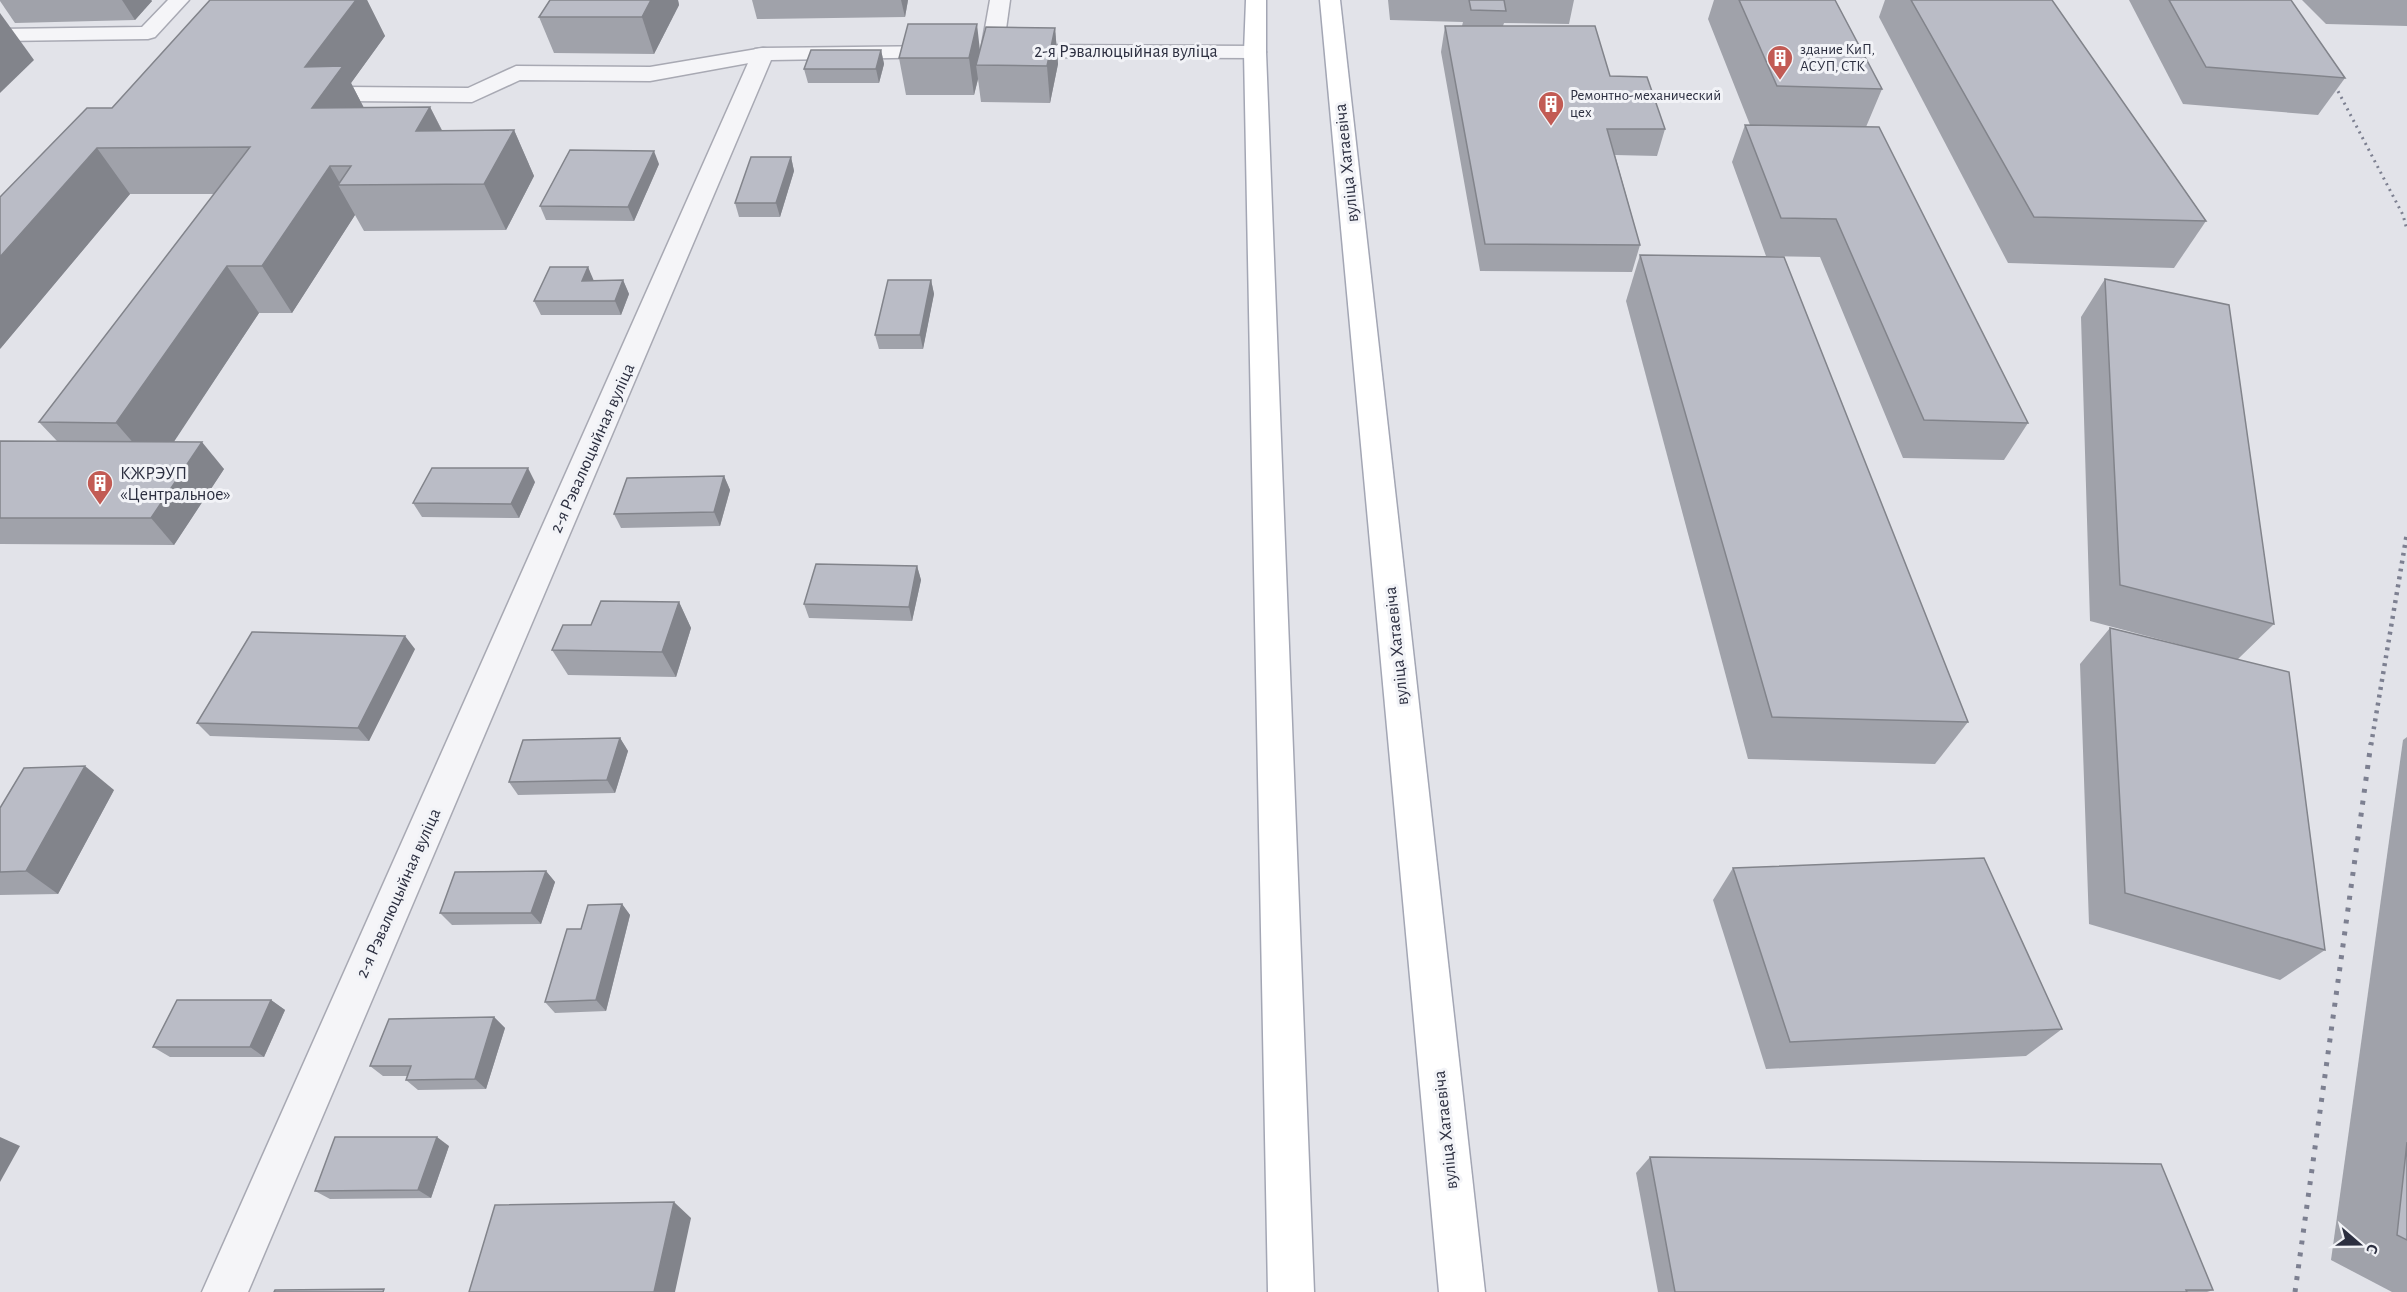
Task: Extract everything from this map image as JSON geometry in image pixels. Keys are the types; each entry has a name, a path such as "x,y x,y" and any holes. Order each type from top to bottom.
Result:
{"main road":[{"path":"1256,0 1255,52 1291,1292"},
{"name":"вуліца Хатаевіча","path":"1330,0 1462,1292"}],"street":[{"path":"0,35 148,33 179,0"},
{"path":"992,51 1000,0"},
{"name":"2-я Рэвалюцыйная вуліца","path":"225,1292 764,54 992,51 1255,52"},
{"path":"345,94 472,95 516,73 650,74 764,54"}],"building":[{"path":"210,0 356,0 305,67 343,66 312,108 430,107 416,131 514,130 484,184 338,185 351,166 330,166 262,266 227,266 116,423 39,422 250,147 97,148 0,257 0,197 87,108 112,108"},
{"path":"550,0 651,0 642,17 539,17"},
{"path":"1469,0 1504,0 1506,11 1471,10"},
{"path":"1739,0 1835,0 1882,89 1777,86"},
{"path":"1911,0 2052,0 2206,221 2034,217"},
{"path":"2169,0 2291,0 2345,78 2206,67"},
{"path":"908,24 977,24 969,58 899,58"},
{"path":"1445,26 1595,26 1610,76 1647,77 1665,129 1607,129 1640,245 1485,244"},
{"path":"986,27 1055,28 1047,66 976,65"},
{"path":"811,50 881,50 876,69 804,69"},
{"path":"1745,125 1879,127 2028,423 1924,420 1836,219 1781,218"},
{"path":"570,150 654,151 628,207 540,206"},
{"path":"751,157 791,157 776,203 735,203"},
{"path":"1640,255 1784,257 1968,722 1772,717"},
{"path":"550,267 588,267 582,281 623,280 615,301 534,301"},
{"path":"2105,279 2229,305 2274,624 2120,585"},
{"path":"888,280 931,280 920,335 875,335"},
{"path":"0,441 202,442 151,518 0,518"},
{"path":"432,468 528,468 511,504 413,503"},
{"path":"724,476 714,512 614,514 627,478"},
{"path":"816,564 917,566 909,607 804,604"},
{"path":"601,601 679,602 662,652 552,650 563,625 591,625"},
{"path":"2110,628 2289,672 2325,950 2125,893"},
{"path":"252,632 405,636 358,728 197,723"},
{"path":"620,738 607,780 509,782 523,740"},
{"path":"85,766 26,871 0,872 0,808 24,768"},
{"path":"1984,858 2062,1029 1790,1042 1733,868"},
{"path":"546,871 531,913 440,913 455,872"},
{"path":"622,904 596,1000 545,1002 567,929 581,929 588,905"},
{"path":"177,1000 271,1000 250,1047 153,1047"},
{"path":"494,1017 475,1079 406,1080 411,1066 370,1066 389,1019"},
{"path":"335,1137 437,1137 418,1190 315,1191"},
{"path":"2407,1142 2407,1240 2397,1235"},
{"path":"1650,1157 2161,1164 2213,1290 2186,1290 2187,1292 1675,1292"},
{"path":"674,1202 654,1292 469,1292 495,1205"},
{"path":"384,1289 383,1292 274,1292 275,1290"}],"railway":[{"path":"2329,74 2403,215 2407,230"},
{"path":"2371,745 2407,533"},
{"path":"2295,1292 2371,743"}],"place":[{"name":"здание КиП, АСУП, СТК","path":"1780,81"},
{"name":"Ремонтно-механический цех","path":"1551,127"},
{"name":"КЖРЭУП «Центральное»","path":"100,506"}]}
